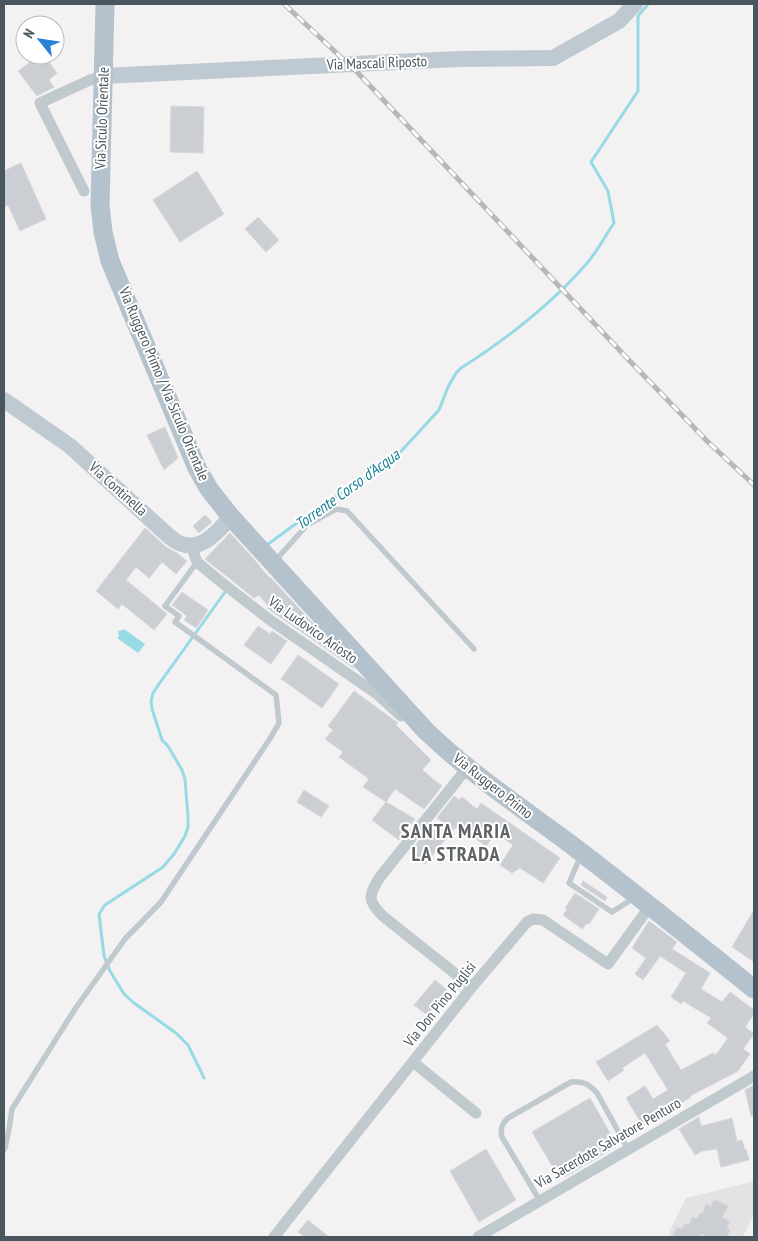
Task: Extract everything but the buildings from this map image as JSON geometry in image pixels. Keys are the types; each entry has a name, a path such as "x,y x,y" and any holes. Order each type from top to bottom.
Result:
{"main road":[{"name":"Via Siculo Orientale","path":"103,232 100,205 105,4"},
{"name":"Via Ruggero Primo / Via Siculo Orientale","path":"103,232 110,261 197,468 209,489 267,556"},
{"name":"Via Ruggero Primo","path":"267,556 426,730 467,768 644,901 754,989"}],"street":[{"name":"Via Mascali Riposto","path":"103,76 459,59 553,58 619,21 635,4"},
{"path":"84,191 40,103 103,76"},
{"name":"Via Continella","path":"4,400 70,446 175,541 185,545 196,554"},
{"path":"196,554 204,542 213,536 232,517"},
{"name":"Via Ludovico Ariosto","path":"196,554 221,582 270,620 377,694 403,718 426,730"},
{"path":"467,768 380,877 372,890 371,902 375,909 384,917 472,988"},
{"name":"Via Don Pino Puglisi","path":"274,1237 472,988 527,922 533,919 543,920 608,964 644,901"},
{"path":"413,1062 476,1113"},
{"name":"Via Sacerdote Salvatore Penturo","path":"478,1237 754,1076"}],"lane":[{"path":"267,556 307,525 336,509 347,511 474,649"},
{"path":"4,1150 6,1148 12,1109 75,1009 125,939 161,902 279,723 276,695 175,622 179,616 165,606 196,554"},
{"path":"581,853 569,883 612,912 644,901"},
{"path":"540,1201 502,1137 500,1130 508,1118 571,1082 584,1082 597,1093 628,1149"}],"shaded area":[{"path":"754,1181 754,1214 743,1237 671,1237 669,1232 686,1198"}],"water":[{"path":"124,629 145,644 138,653 117,638 119,636 118,631"}],"waterway":[{"name":"Torrente Corso d'Acqua","path":"267,545 309,514 393,460 439,410 456,373 529,319 560,292 595,253 614,223 608,191 591,162 638,91 638,16 648,4"},
{"path":"204,1078 188,1045 176,1033 124,994 110,971 104,956 99,914 105,905 163,867 185,836 188,827 185,779 168,746 162,740 151,701 153,693 159,684 225,592"}],"railway":[{"path":"284,4 358,73 626,357 707,441 754,485"}],"district":[{"name":"SANTA MARIA LA STRADA","path":"456,842"}]}
